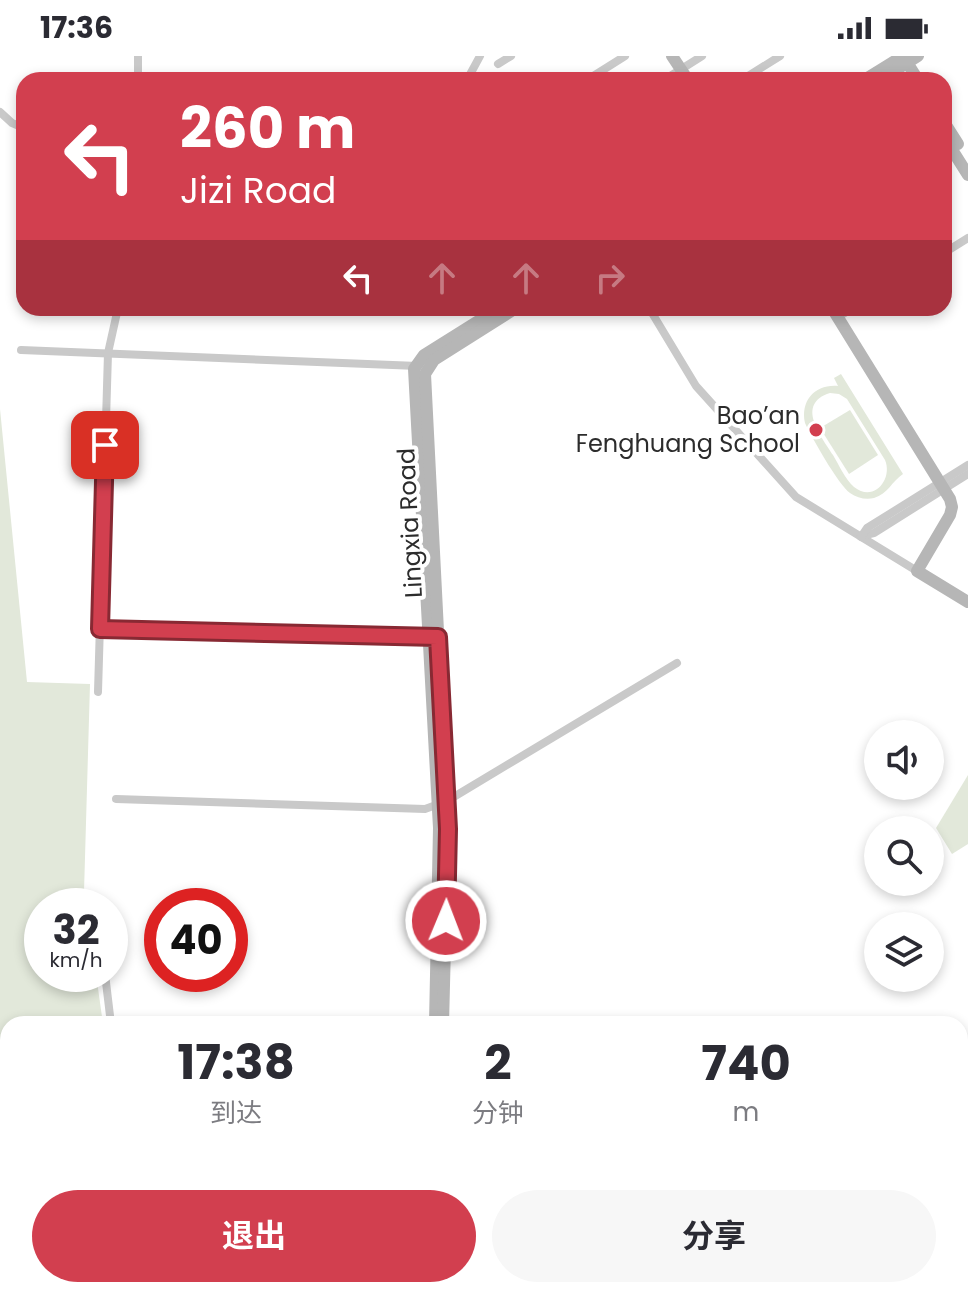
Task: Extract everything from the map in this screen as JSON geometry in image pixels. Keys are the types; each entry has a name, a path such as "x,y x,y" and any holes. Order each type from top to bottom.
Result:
{"street":[{"path":"498,64 511,56"},
{"path":"600,72 625,56"},
{"path":"687,72 702,56"},
{"path":"755,72 780,56"},
{"path":"883,72 903,60"},
{"path":"0,112 16,125"},
{"path":"952,135 968,160"},
{"path":"952,150 968,175"},
{"path":"98,692 108,353 116,316"},
{"path":"421,366 427,353 486,316"},
{"path":"21,350 421,366 503,316"},
{"path":"654,316 696,386 796,497 968,602"},
{"path":"837,316 950,499 951,511 917,571"},
{"name":"Lingxia Road","path":"421,366 443,803 443,1016"},
{"path":"942,486 968,465"},
{"path":"861,537 867,528 968,474"},
{"path":"100,629 434,637"},
{"path":"116,799 418,810 443,803 677,663"},
{"name":"Lingxia Road","path":"435,1016 443,803"},
{"path":"107,992 110,1016"}],"shaded area":[{"path":"841,374 903,474 883,494 874,498 859,497 845,488 805,423 807,401 823,388 838,386 834,378","holes":["830,393 847,399 885,460 884,481 875,490 861,491 851,484 814,421 812,412 820,398"]},
{"path":"0,409 27,682 90,684 84,888 24,888 24,992 99,992 102,1016 0,1016"},
{"path":"850,410 878,455 849,474 820,428"},
{"path":"968,775 968,844 952,854 944,841 943,816"}],"place":[{"name":"Bao’an Fenghuang School","path":"816,430"}],"route":[{"path":"105,445 100,629 438,637 448,829 446,921"}]}
